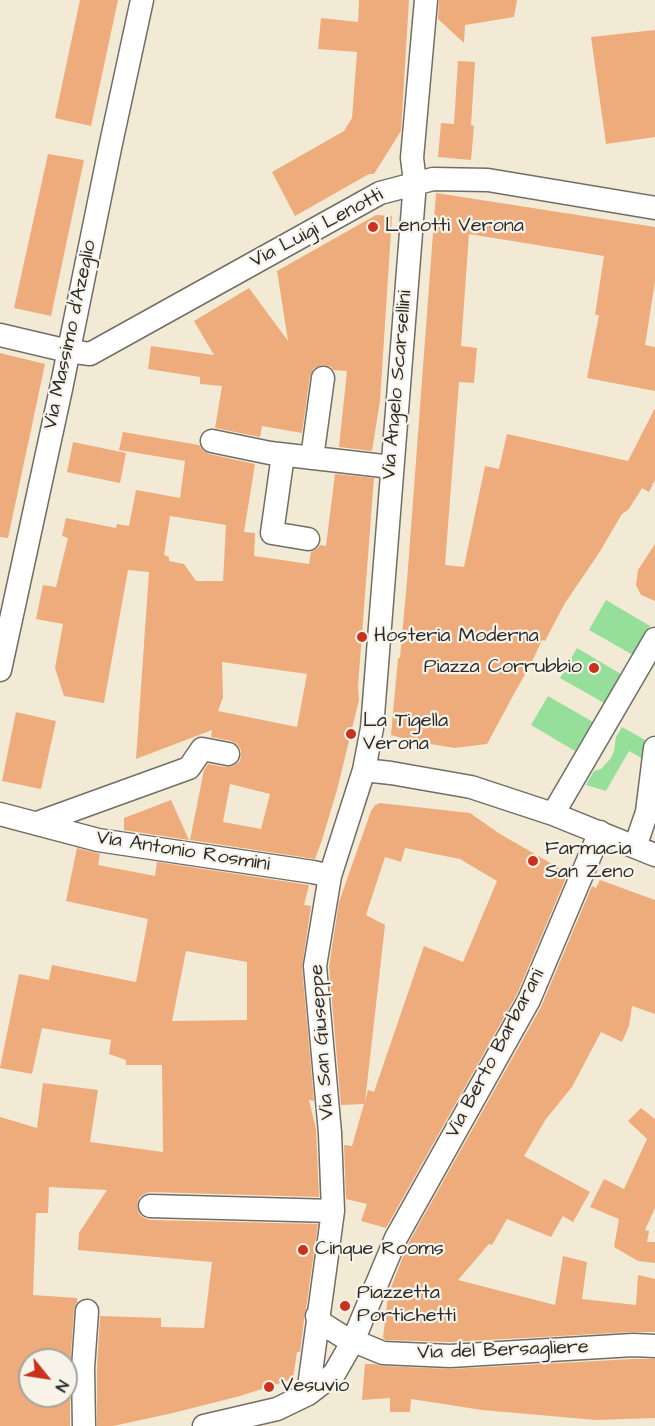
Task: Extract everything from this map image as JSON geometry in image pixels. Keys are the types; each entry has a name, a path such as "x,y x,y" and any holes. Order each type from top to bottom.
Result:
{"street":[{"name":"Via Massimo d'Azeglio","path":"0,670 142,0"},
{"name":"Via Angelo Scarsellini","path":"364,770 372,728 415,182 412,158 426,0"},
{"name":"Via Luigi Lenotti","path":"0,334 68,351 90,354 380,193 415,182 433,179 488,180 655,208"},
{"path":"312,458 323,378"},
{"path":"212,441 283,455 392,467"},
{"path":"283,455 272,533 308,539"},
{"path":"553,813 655,639"},
{"path":"364,770 471,787 553,813 645,851 655,748"},
{"name":"Via Antonio Rosmini","path":"37,823 189,768 201,749 228,754"},
{"name":"Via San Giuseppe","path":"333,1211 330,1133 315,966 330,876 364,770"},
{"name":"Via Antonio Rosmini","path":"0,814 98,840 330,876"},
{"name":"Via Berto Barbarani","path":"353,1341 396,1238 529,1000 600,832"},
{"path":"150,1206 333,1211 308,1394"},
{"path":"84,1426 83,1368 87,1311"},
{"path":"204,1426 277,1409 308,1394 334,1374 353,1341 323,1324 317,1316"},
{"name":"Via del Bersagliere","path":"353,1341 383,1353 450,1356 655,1346"}],"green space":[{"path":"606,600 650,626 633,655 589,630"},
{"path":"577,648 621,674 604,703 560,678"},
{"path":"548,696 593,722 575,751 531,725"},
{"path":"622,727 645,740 643,759 629,751 606,791 586,785 594,771 601,769 611,758 616,737"}],"building":[{"path":"80,0 118,0 91,126 55,118"},
{"path":"359,0 409,0 401,131 374,174 369,174 295,216 272,172 344,131 352,118 357,52 318,49 321,18 358,22"},
{"path":"439,0 517,0 514,17 465,25 464,43 438,19"},
{"path":"655,30 655,137 606,144 591,37"},
{"path":"458,61 475,62 471,160 438,157 441,123 454,124"},
{"path":"48,154 84,160 51,316 14,308"},
{"path":"436,193 655,227 655,282 645,345 655,347 655,391 587,378 599,315 595,315 604,256 469,234 461,346 477,348 474,383 459,382 445,565 464,567 485,466 499,469 507,434 628,461 655,408 655,480 649,492 642,488 629,509 622,514 565,603 545,641 542,640 487,744 455,748 391,735 407,581"},
{"path":"376,215 392,216 380,401 372,451 339,447 347,371 333,370 324,365 314,368 310,376 302,433 262,426 260,437 215,428 222,386 200,384 200,377 148,369 151,346 214,355 194,321 249,288 288,341 277,271"},
{"path":"0,353 45,364 8,538 0,537"},
{"path":"123,432 199,445 209,454 255,464 244,532 255,533 254,556 309,564 311,552 320,545 326,546 335,474 374,478 358,686 359,700 337,790 315,859 190,840 204,770 208,764 233,766 239,762 241,757 241,750 237,744 211,737 212,730 136,759 149,572 128,570 104,703 64,696 55,668 63,624 36,619 43,585 56,587 68,538 62,536 66,518 116,528 117,524 129,526 136,490 180,498 185,461 119,450","holes":["170,516 226,525 223,581 196,581 184,564 169,561 169,557 164,555","222,662 307,674 297,727 218,711 223,697","230,784 270,794 261,829 223,822"]},
{"path":"73,442 126,453 120,483 67,472"},
{"path":"655,544 655,601 641,595 636,585 638,570"},
{"path":"16,712 56,721 41,789 2,781"},
{"path":"171,800 189,840 124,830 124,818"},
{"path":"380,803 470,813 500,834 568,873 517,994 386,1228 361,1221 367,1204 346,1199 344,1145 352,1146 364,1104 341,1105 329,967 339,902 375,805","holes":["405,848 460,859 497,881 463,962 424,946 374,1092 368,1090 365,1102 385,925 366,915 385,857 401,862"]},
{"path":"77,848 100,854 98,865 155,876 157,862 309,885 304,905 311,906 302,967 314,1101 309,1100 316,1129 319,1197 150,1192 139,1198 137,1206 142,1217 150,1220 318,1224 300,1352 297,1352 293,1379 240,1396 173,1413 113,1426 97,1426 100,1316 161,1318 161,1327 204,1328 212,1262 78,1250 79,1233 107,1190 49,1187 48,1213 36,1213 33,1295 77,1298 71,1348 18,1348 18,1408 70,1408 70,1426 0,1426 0,1117 37,1128 43,1083 98,1090 90,1142 163,1152 162,1065 126,1065 126,1060 109,1054 111,1040 42,1028 32,1074 0,1068 19,974 49,980 52,965 136,982 148,919 66,901","holes":["186,951 247,962 247,1020 172,1021"]},
{"path":"600,880 655,900 655,1014 632,1006 629,1026 622,1042 601,1032 572,1087 546,1119 524,1156 590,1192 573,1222 563,1216 551,1237 507,1219 492,1245 489,1244 458,1280 555,1305 563,1256 587,1262 582,1299 636,1305 638,1275 655,1279 655,1332 450,1342 386,1340 383,1338 388,1295 408,1244 541,1007 592,886 596,888"},
{"path":"641,1108 655,1119 655,1208 645,1230 649,1231 647,1242 655,1242 655,1263 638,1261 614,1247 619,1219 590,1207 604,1179 624,1189 647,1139 628,1121"},
{"path":"655,1359 655,1418 596,1420 482,1410 411,1399 410,1412 390,1412 390,1398 362,1400 365,1364 451,1369"}],"place":[{"name":"Lenotti Verona","path":"373,227"},
{"name":"Hosteria Moderna","path":"362,637"},
{"name":"Piazza Corrubbio","path":"594,668"},
{"name":"La Tigella Verona","path":"351,734"},
{"name":"Farmacia San Zeno","path":"533,861"},
{"name":"Cinque Rooms","path":"303,1250"},
{"name":"Piazzetta Portichetti","path":"345,1306"},
{"name":"Vesuvio","path":"269,1387"}]}
